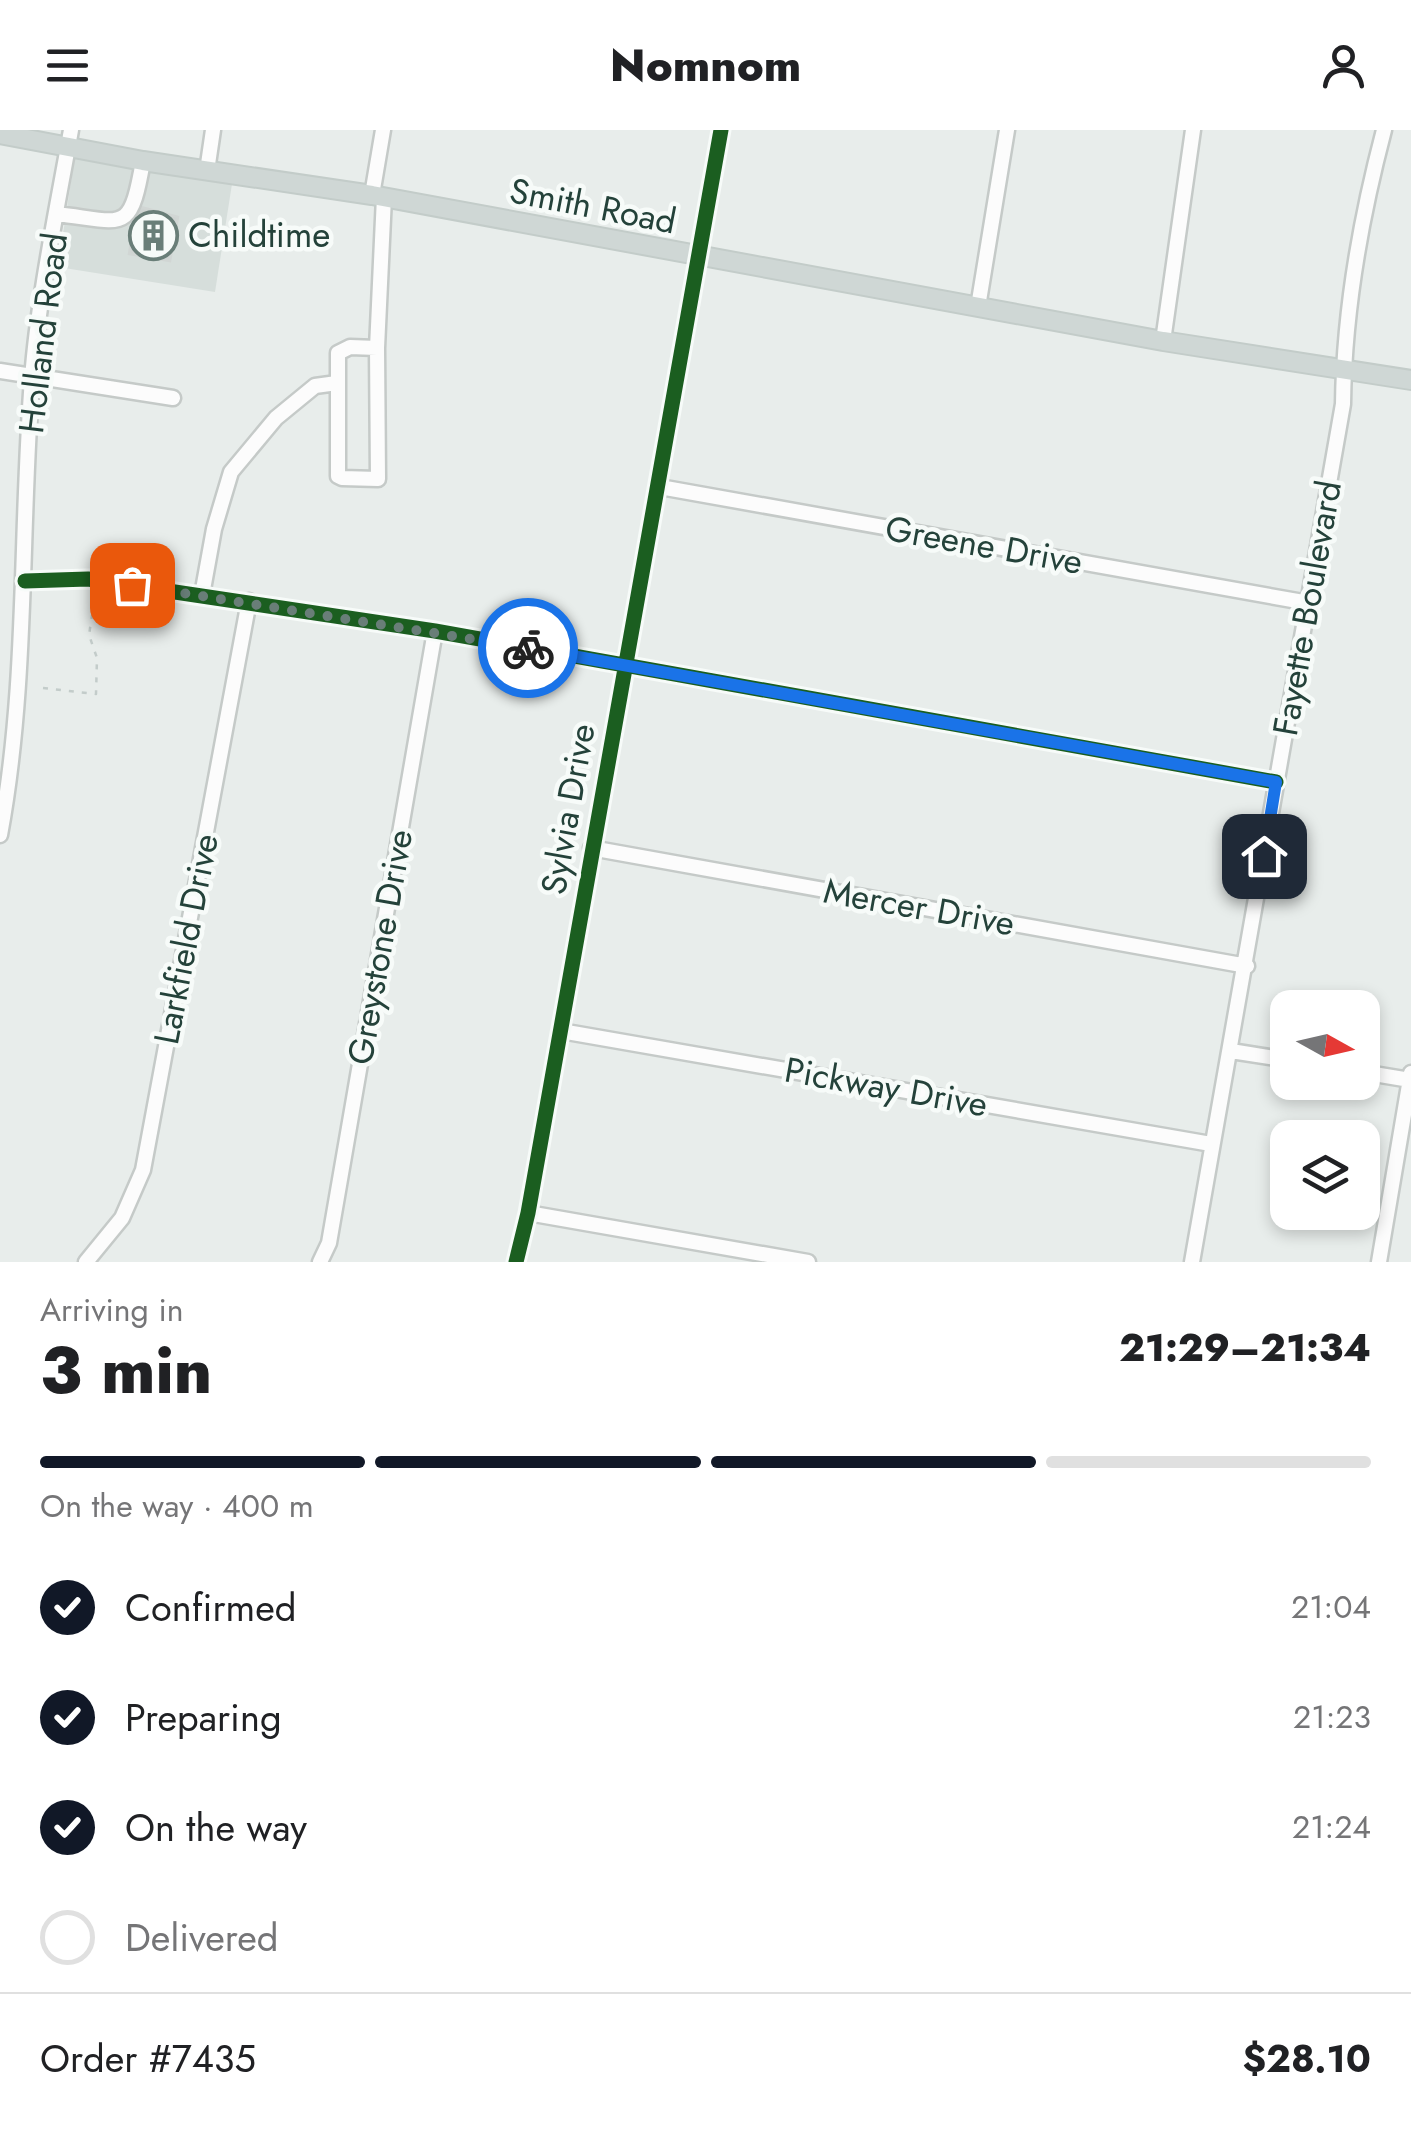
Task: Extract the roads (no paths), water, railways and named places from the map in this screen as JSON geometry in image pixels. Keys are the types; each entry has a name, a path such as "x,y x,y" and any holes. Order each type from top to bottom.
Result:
{"main road":[{"name":"Smith Road","path":"0,134 70,138 143,161 378,196 1163,341 1411,380"}],"street":[{"path":"207,170 213,130"},
{"path":"377,348 342,349 338,354 338,476 378,479 378,196 384,130"},
{"name":"Sylvia Drive","path":"516,1262 660,487 721,130"},
{"path":"978,307 1007,130"},
{"path":"1163,341 1192,130"},
{"name":"Fayette Boulevard","path":"1192,1262 1344,404 1344,367 1374,168 1384,130"},
{"name":"Holland Road","path":"0,834 25,581 32,376 70,138"},
{"path":"57,214 119,222 129,216 136,204 143,161"},
{"path":"0,370 173,398"},
{"path":"202,595 214,528 231,472 289,408 315,386 338,383"},
{"name":"Greene Drive","path":"660,487 1309,604"},
{"path":"25,581 97,580 435,631 1276,782"},
{"name":"Larkfield Drive","path":"86,1262 122,1218 144,1170 249,602"},
{"name":"Greystone Drive","path":"320,1262 329,1243 435,631"},
{"name":"Mercer Drive","path":"591,848 1247,966"},
{"name":"Pickway Drive","path":"561,1030 1211,1144"},
{"path":"1231,1050 1270,1057"},
{"path":"1380,1074 1410,1077 1380,1262"},
{"path":"528,1213 808,1262"}],"place":[{"name":"Childtime","path":"153,235"}]}
